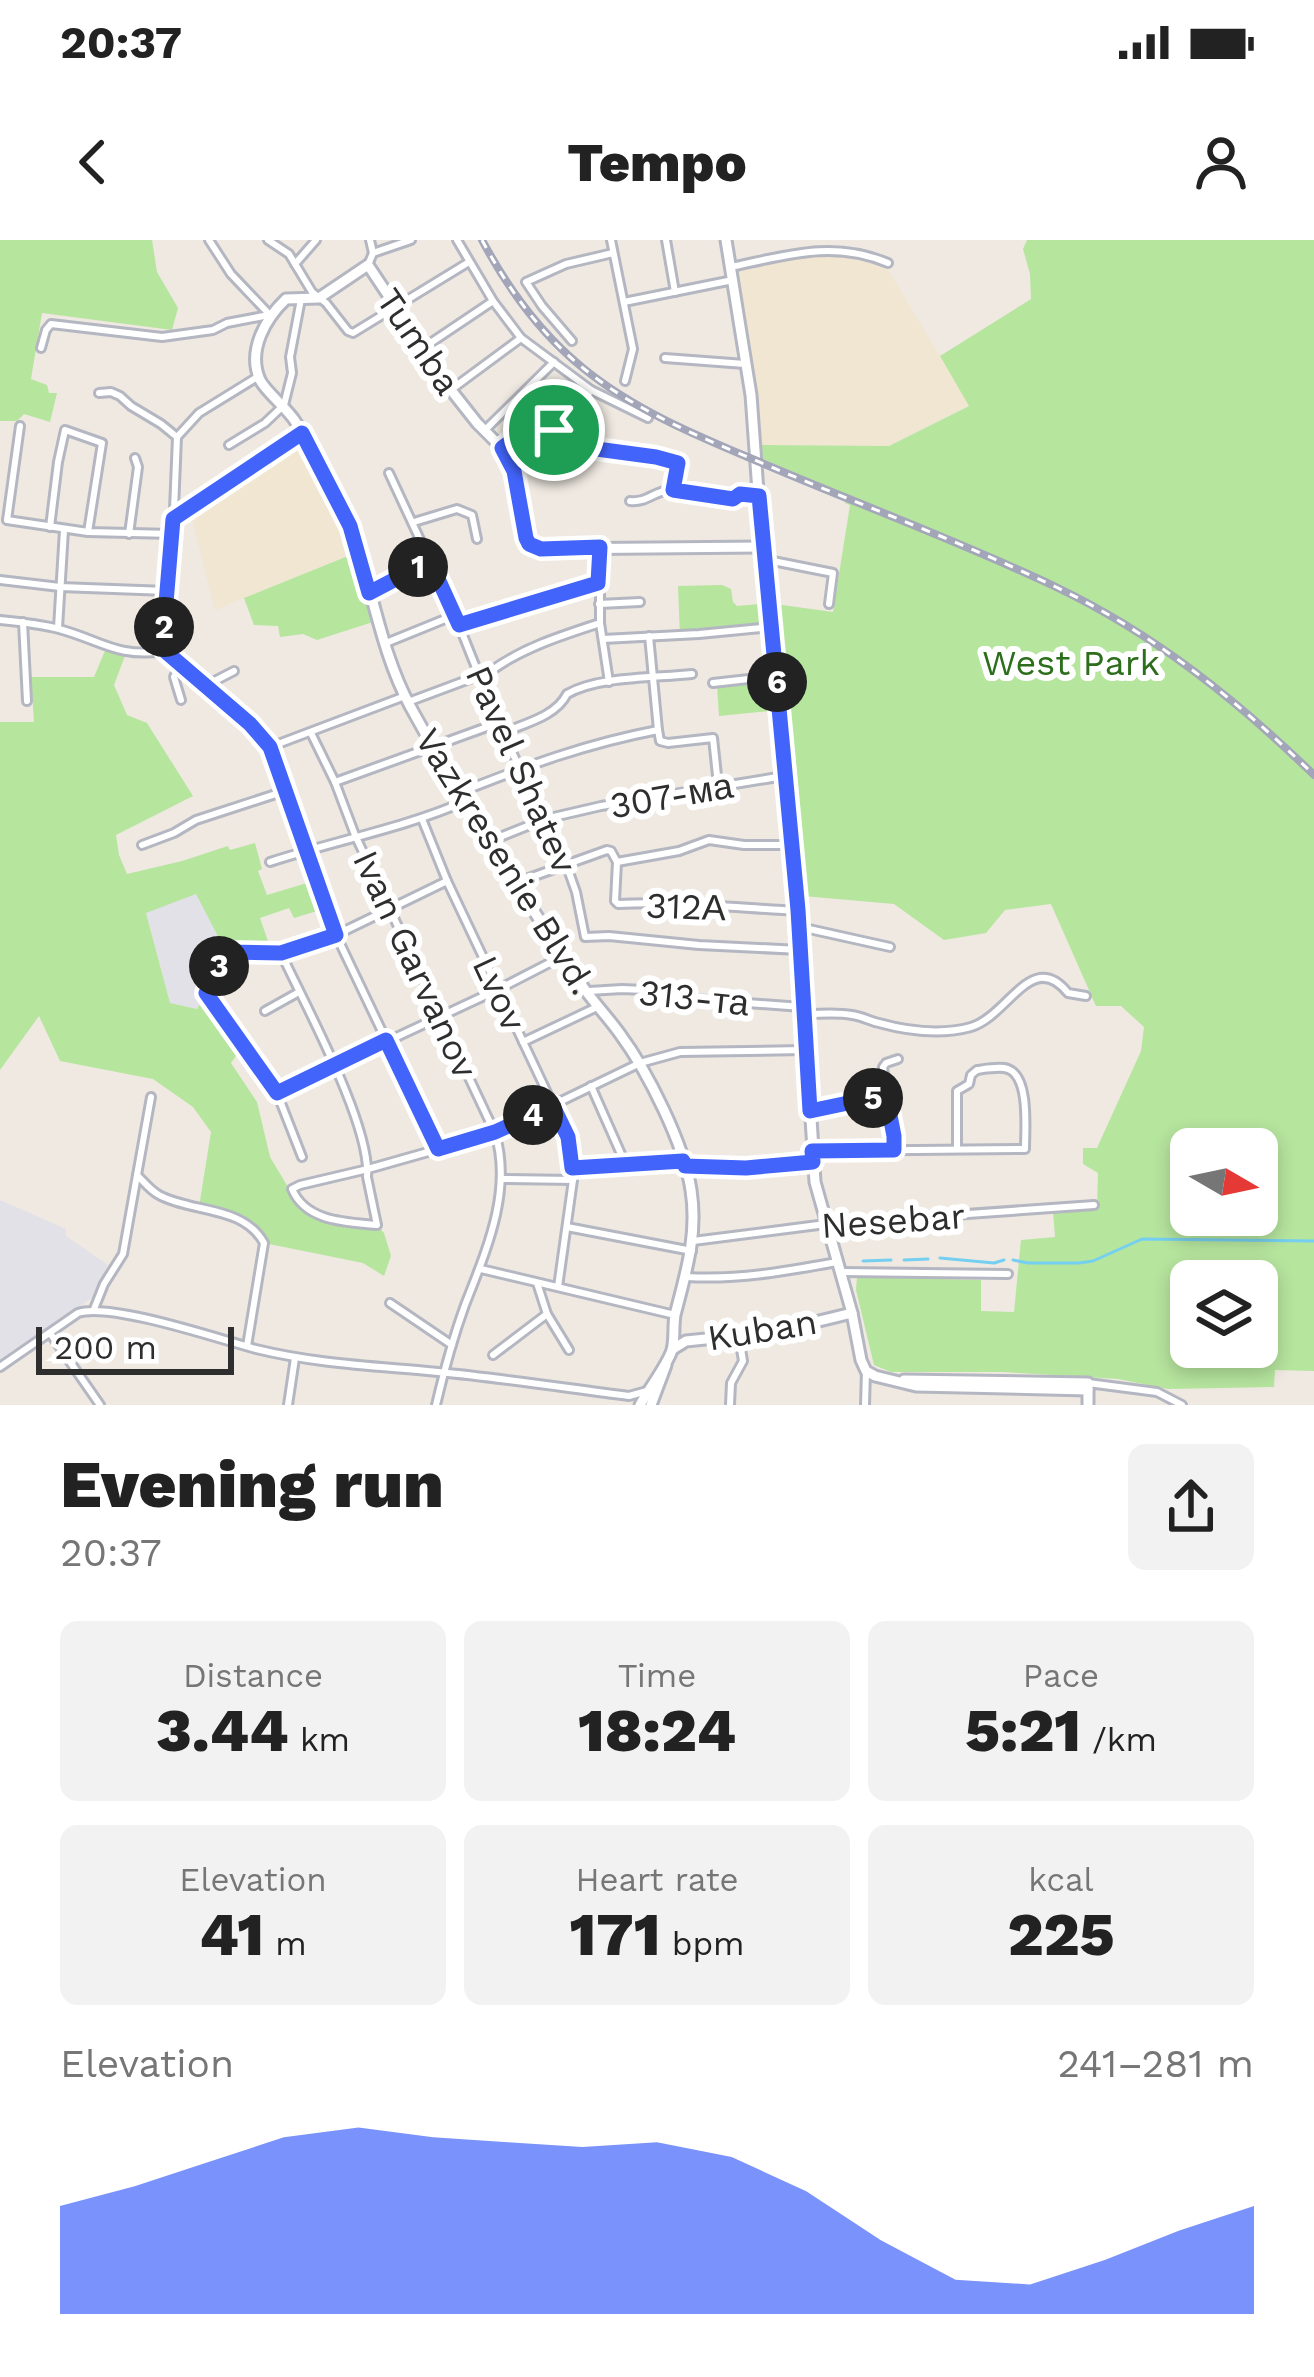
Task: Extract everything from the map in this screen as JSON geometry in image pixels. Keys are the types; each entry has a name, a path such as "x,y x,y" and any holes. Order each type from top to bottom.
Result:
{"street":[{"path":"209,240 231,274 270,315"},
{"path":"268,240 289,254 319,298 353,333 470,262"},
{"path":"295,264 316,240"},
{"name":"Tumba","path":"370,240 373,253"},
{"path":"411,240 373,253 368,265 319,298 286,299 270,315 259,339 255,353 260,376 200,412 177,437 163,639 165,651 270,747 336,935 438,1149"},
{"path":"457,240 521,338 591,390 648,418"},
{"path":"610,240 633,350 625,382"},
{"path":"665,240 674,292"},
{"path":"726,240 747,364 798,910 813,1157 819,1202 866,1371 865,1405"},
{"path":"731,267 819,248 866,252 888,263"},
{"path":"572,341 526,282 566,264 614,253"},
{"name":"Tumba","path":"368,265 451,390 502,448 514,471 529,544 541,549 600,547"},
{"path":"625,302 734,280"},
{"path":"229,445 284,405 301,299"},
{"path":"423,348 493,301"},
{"path":"41,348 51,324 162,337 270,315"},
{"path":"451,390 521,338"},
{"path":"665,358 747,364"},
{"path":"484,430 555,362"},
{"name":"Vazkresenie Blvd.","path":"260,376 302,433 345,515 383,644 406,699 515,883 586,992 640,1063 684,1163 691,1186 692,1246 671,1352 651,1405"},
{"path":"502,448 515,438 554,430 591,390"},
{"path":"99,393 120,396 177,437"},
{"path":"20,426 4,522 88,532 173,534"},
{"path":"50,527 65,430 102,443 88,532"},
{"path":"554,430 567,445 678,463 673,490"},
{"path":"173,519 302,433"},
{"path":"130,534 135,458"},
{"name":"Pavel Shatev","path":"389,473 455,615 498,723 566,864 585,937 800,950"},
{"path":"630,501 643,502 673,490 733,499 740,494 759,496"},
{"path":"414,522 457,508 472,515 477,539"},
{"path":"58,628 64,530"},
{"path":"609,682 600,623 600,547 763,553 833,573 829,604"},
{"path":"369,593 430,561"},
{"path":"0,580 167,591"},
{"path":"459,625 598,583"},
{"path":"599,604 640,602"},
{"path":"383,644 455,615"},
{"path":"0,620 58,628 126,653 165,651"},
{"path":"23,622 27,701"},
{"path":"270,747 478,676 600,623"},
{"path":"603,639 771,627"},
{"path":"650,636 660,740 713,738 718,786"},
{"path":"180,665 174,677 181,700"},
{"path":"206,686 234,671"},
{"path":"505,732 550,712 576,689 692,674"},
{"path":"713,683 776,675"},
{"path":"335,782 498,723"},
{"path":"269,862 422,819 520,768 602,740 658,730"},
{"name":"Ivan Garvanov","path":"311,733 501,1153 495,1221 436,1405"},
{"name":"307-ма","path":"490,841 545,819 601,806 785,776"},
{"path":"142,845 196,820 285,791"},
{"name":"Lvov","path":"422,819 568,1137 573,1180 558,1286"},
{"path":"515,883 607,850 617,862 709,841 791,845"},
{"name":"312А","path":"617,862 618,904 798,910"},
{"path":"302,1157 277,1093 206,993 226,952 281,953 336,935 447,881"},
{"path":"799,927 890,947"},
{"path":"281,953 360,1129 368,1169 377,1226 328,1220 297,1202 292,1189 300,1185 368,1169 495,1132 640,1063 680,1052 805,1050"},
{"path":"277,1093 562,956"},
{"name":"313-та","path":"586,992 667,992 694,999 855,1015 931,1032 990,1020 1036,977 1048,977 1068,993 1086,996"},
{"path":"265,1010 299,992"},
{"path":"523,1042 597,1007"},
{"path":"894,1150 883,1067 898,1059"},
{"path":"572,1168 684,1163 746,1168 894,1150 1025,1149 1025,1098 1017,1076 1008,1069 977,1070 969,1084 957,1091 957,1149"},
{"path":"591,1086 625,1163"},
{"path":"810,1111 886,1095"},
{"path":"94,1309 123,1254 151,1097"},
{"path":"137,1175 154,1193 219,1212 259,1234 264,1243 247,1346"},
{"path":"502,1179 573,1180"},
{"name":"Nesebar","path":"567,1226 692,1246 826,1224 1094,1205"},
{"path":"687,1277 714,1279 839,1267 1008,1274"},
{"path":"481,1269 675,1315"},
{"path":"537,1283 547,1314 569,1350"},
{"path":"390,1303 452,1345"},
{"path":"0,1367 79,1313 94,1309 337,1365 444,1372 629,1396 647,1391"},
{"name":"Kuban","path":"671,1352 686,1341 774,1332 852,1313"},
{"path":"493,1355 547,1314"},
{"path":"50,1333 100,1405"},
{"path":"730,1405 731,1383 743,1361 740,1336"},
{"name":"Vazkresenie Blvd.","path":"640,1405 671,1352"},
{"path":"288,1405 295,1358"},
{"path":"866,1371 899,1380 1110,1385 1156,1392 1182,1405"},
{"path":"1072,1386 1072,1405"},
{"path":"1088,1386 1088,1405"}],"shaded area":[{"path":"820,253 864,256 886,266 969,405 889,446 760,445 737,270"},
{"path":"298,439 336,508 354,553 215,610 192,518"},
{"path":"196,893 226,952 197,1009 170,1003 146,912"},
{"path":"0,1200 66,1229 66,1236 108,1265 96,1295 0,1360"}],"green space":[{"path":"0,240 152,240 157,272 178,308 172,330 42,313 31,379 47,385 49,393 57,393 50,422 24,414 17,421 0,421"},
{"name":"West Park","path":"1027,240 1314,240 1314,1371 1275,1370 1274,1387 1168,1389 1118,1379 891,1372 874,1365 856,1290 857,1277 981,1280 981,1311 1014,1312 1021,1240 1055,1237 1053,1212 1097,1209 1098,1173 1083,1164 1083,1148 1097,1148 1141,1051 1144,1027 1121,1006 1096,1006 1051,904 1005,910 986,933 944,940 894,904 803,896 775,604 833,612 850,505 845,503 846,495 761,458 760,445 889,446 969,406 940,356 1031,299 1023,249"},
{"path":"348,556 365,573 376,621 317,640 303,634 280,637 278,626 254,625 244,598"},
{"path":"678,586 731,589 737,606 769,603 771,627 680,636"},
{"path":"107,646 126,653 114,685 127,715 147,723 193,796 116,835 127,874 255,843 267,895 317,880 327,908 294,918 289,908 260,918 272,953 226,952 196,894 146,913 170,1003 197,1009 206,993 243,1046 231,1063 257,1102 270,1157 297,1202 328,1220 377,1225 391,1256 384,1276 363,1263 264,1243 250,1227 199,1207 211,1132 193,1107 153,1079 60,1061 39,1016 0,1070 0,722 34,722 31,677 94,677"},
{"path":"767,680 770,711 719,716 717,685"}],"waterway":[{"path":"1013,1260 1093,1261 1142,1239 1314,1241"},
{"path":"940,1258 1004,1260"},
{"path":"904,1260 928,1259"},
{"path":"863,1261 891,1260"}],"railway":[{"path":"482,240 539,325 604,384 697,435 986,555 1092,605 1192,670 1314,775"}],"route":[{"path":"554,430 567,445 678,463 673,490 733,499 740,494 759,496 798,910 810,1111 886,1095 894,1150 812,1151 813,1162 775,1167 685,1166 683,1161 572,1168 568,1137 553,1106 495,1132 438,1149 386,1040 277,1093 206,993 226,952 281,953 336,935 270,747 165,651 173,519 302,433 350,526 369,593 430,561 459,625 598,583 600,547 541,549 526,538 514,471 502,448 515,438 554,430"}]}
